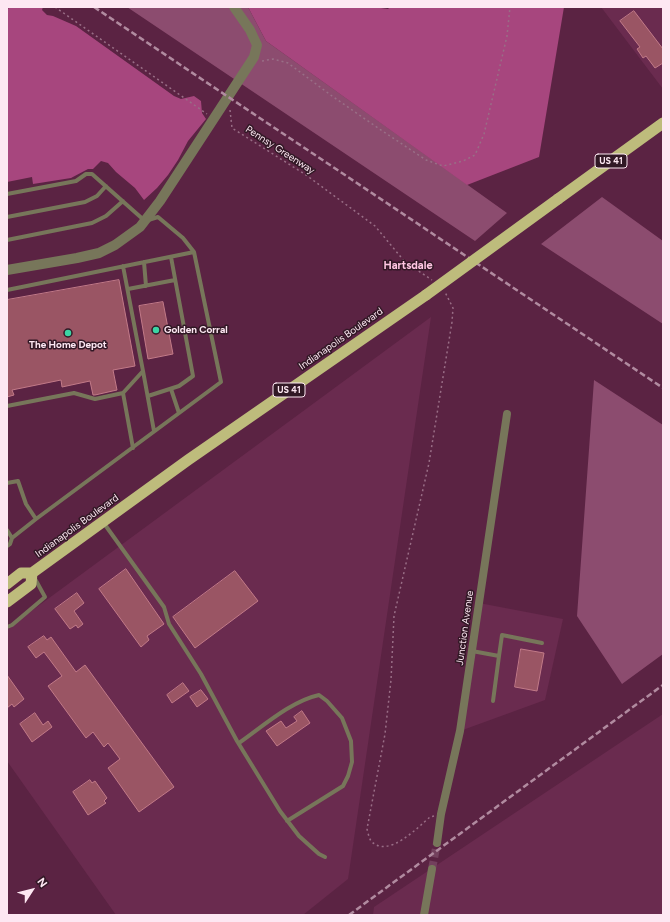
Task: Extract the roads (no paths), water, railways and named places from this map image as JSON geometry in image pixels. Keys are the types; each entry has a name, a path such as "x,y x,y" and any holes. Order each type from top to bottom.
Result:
{"highway":[{"name":"Indianapolis Boulevard","path":"7,584 21,573 32,573 188,460 426,295 663,122"},
{"name":"Indianapolis Boulevard","path":"7,602 31,584 32,573"}],"street":[{"path":"7,270 99,253 120,242 145,221 254,57 257,45 250,30 234,7"},
{"name":"Junction Avenue","path":"437,843 441,814 460,731 507,414"},
{"path":"424,915 432,869"}],"lane":[{"path":"7,194 76,181 89,174 96,177 145,221 158,217 183,238 194,252 221,382 36,519 12,538 10,544 7,546"},
{"path":"7,218 85,202 93,199 106,186"},
{"path":"7,240 92,223 106,216 123,201"},
{"path":"7,290 194,252"},
{"path":"148,396 179,386 193,376 170,257"},
{"path":"144,262 146,286"},
{"path":"123,266 154,432"},
{"path":"128,289 175,280"},
{"path":"7,406 74,393 94,399 123,393 143,371"},
{"path":"171,389 179,413"},
{"path":"123,393 133,448"},
{"path":"7,483 18,481 26,504 36,519"},
{"path":"103,522 164,607 169,624 201,674 239,743 280,811 299,836 319,854 325,857"},
{"path":"7,530 12,538"},
{"path":"7,627 12,625 44,597 32,573"},
{"path":"493,701 502,635 542,643"},
{"path":"472,651 499,656"},
{"path":"239,743 307,697 319,695 327,701 342,718 351,741 352,762 343,786 287,821"}],"tunnel":[{"path":"432,869 437,843"}],"railway":[{"path":"94,7 663,388"},
{"path":"349,915 663,685"}],"place":[{"name":"Golden Corral","path":"156,330"},
{"name":"The Home Depot","path":"68,333"}],"district":[{"name":"Hartsdale","path":"408,266"}]}
